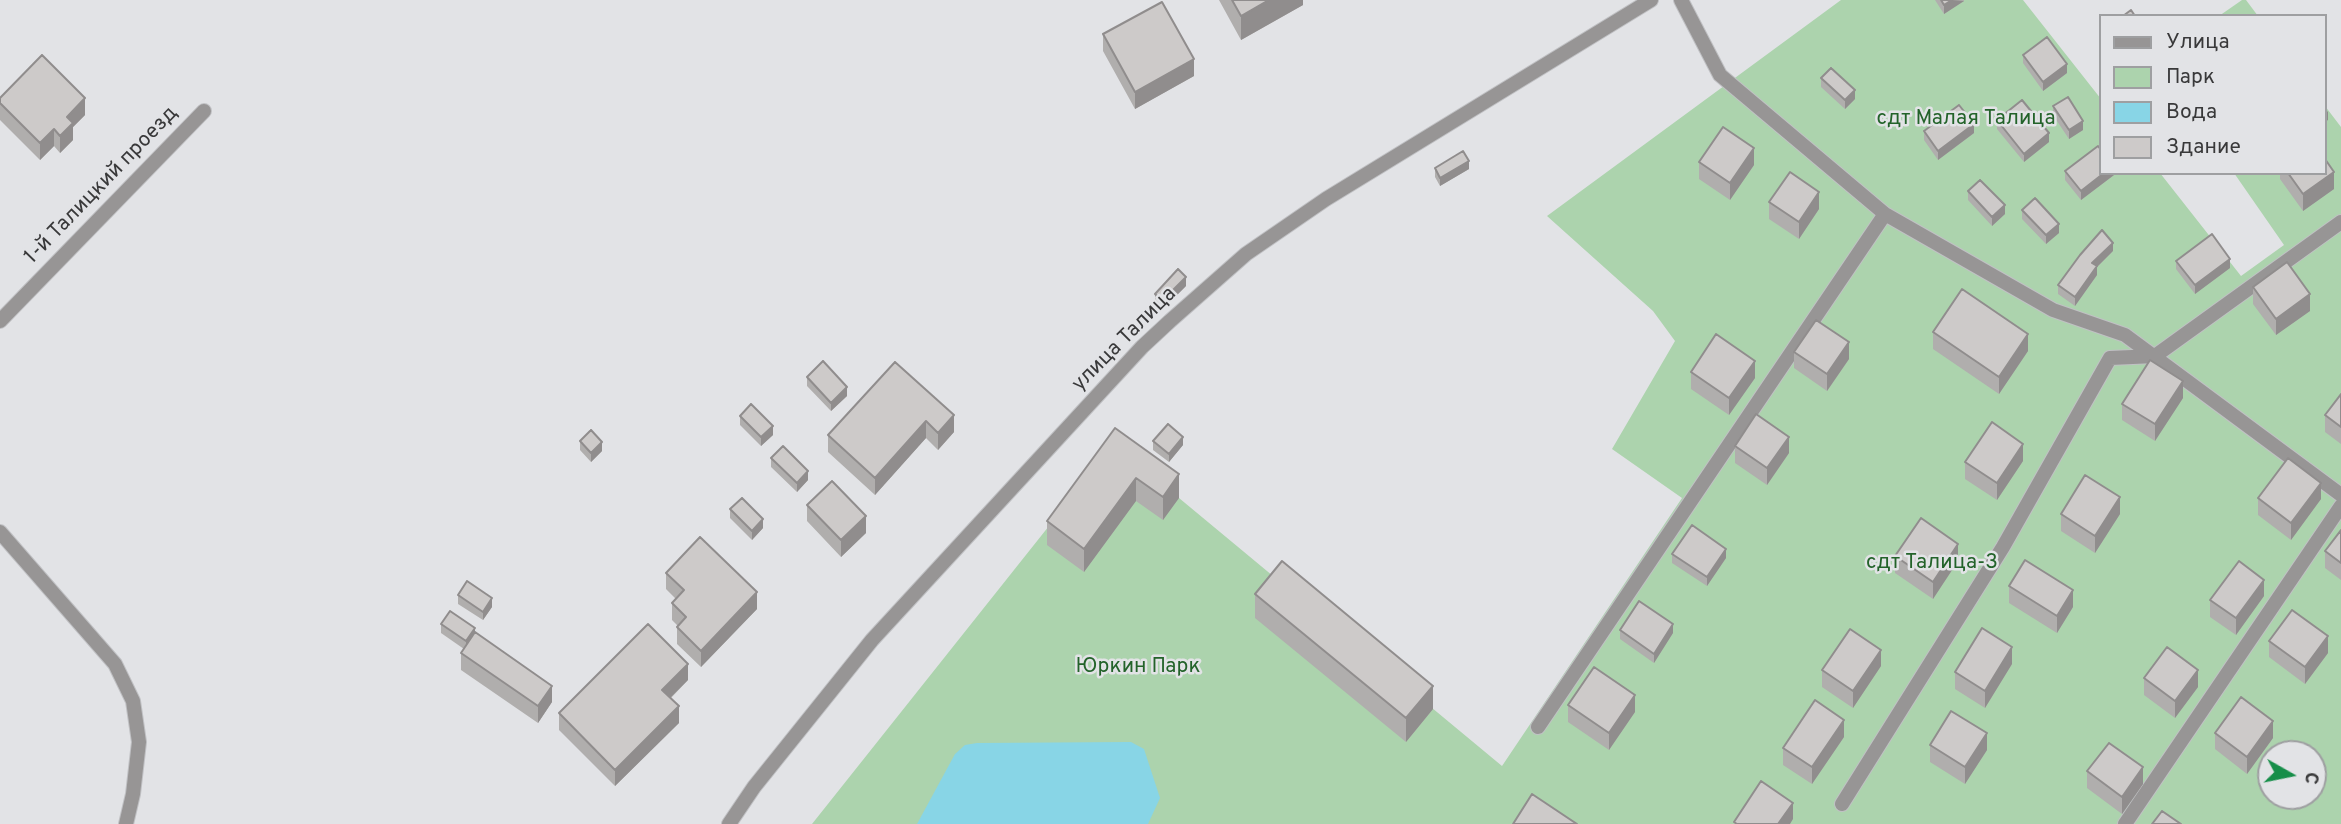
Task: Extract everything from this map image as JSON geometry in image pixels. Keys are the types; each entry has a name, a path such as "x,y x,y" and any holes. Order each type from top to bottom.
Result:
{"street":[{"name":"улица Талица","path":"729,824 754,787 872,640 1142,347 1170,321 1246,254 1326,199 1651,0"},
{"path":"1681,0 1720,75 1885,214 2053,310 2125,335 2341,495"},
{"name":"1-й Талицкий проезд","path":"0,321 204,111"},
{"path":"1538,727 1885,214"},
{"path":"1842,804 2003,547 2110,358 2155,356 2341,222"},
{"path":"2125,824 2341,506"},
{"path":"0,532 115,664 133,701 139,741 133,794 126,824"}],"green space":[{"name":"сдт Талица-3","path":"1841,0 2023,0 2100,98 2100,175 2162,175 2241,276 2284,245 2235,175 2327,175 2327,109 2341,127 2341,824 812,824 1111,448 1179,498 1502,766 1682,498 1612,449 1675,341 1653,311 1547,216"},
{"path":"2246,0 2256,14 2222,14"}],"water":[{"path":"1131,742 1144,749 1160,798 1148,824 917,824 955,754 965,745"}],"building":[{"path":"1232,0 1269,0 1241,16"},
{"path":"1162,2 1194,59 1135,92 1103,34"},
{"path":"2047,37 2067,64 2043,82 2023,55"},
{"path":"42,55 85,98 67,117 73,123 60,136 54,129 40,143 0,103 0,98"},
{"path":"1831,68 1855,90 1845,100 1821,78"},
{"path":"2068,97 2083,121 2069,130 2053,106"},
{"path":"2022,100 2049,133 2024,154 1997,120"},
{"path":"1959,105 1974,124 1938,151 1924,131"},
{"path":"1723,127 1754,148 1730,183 1699,162"},
{"path":"2098,146 2100,149 2101,175 2081,191 2065,171"},
{"path":"1463,151 1469,161 1440,178 1435,168"},
{"path":"2327,162 2334,172 2303,194 2289,175 2327,175"},
{"path":"1790,172 1819,192 1799,222 1769,202"},
{"path":"1980,180 2005,205 1992,217 1968,191"},
{"path":"2035,198 2059,224 2046,235 2022,210"},
{"path":"2102,230 2113,243 2092,263 2097,266 2075,297 2058,285"},
{"path":"2212,234 2230,259 2195,285 2176,261"},
{"path":"2287,262 2310,294 2276,319 2253,287"},
{"path":"1178,269 1186,277 1162,301 1155,294"},
{"path":"1962,289 2028,334 1999,377 1933,332"},
{"path":"1816,320 1849,342 1827,374 1794,352"},
{"path":"1716,334 1755,361 1729,398 1691,372"},
{"path":"2150,360 2183,381 2155,424 2122,404"},
{"path":"823,361 847,387 831,403 807,377"},
{"path":"895,362 954,415 938,433 926,421 875,478 828,435"},
{"path":"2341,394 2341,427 2325,415"},
{"path":"751,404 773,426 761,437 740,416"},
{"path":"1756,414 1789,437 1767,468 1735,446"},
{"path":"1992,422 2023,444 1997,483 1965,462"},
{"path":"1168,424 1183,437 1169,454 1153,441"},
{"path":"1115,428 1179,474 1163,497 1136,478 1084,549 1047,521"},
{"path":"591,430 602,442 591,453 580,441"},
{"path":"783,446 808,471 797,483 771,458"},
{"path":"2288,458 2321,483 2291,523 2258,498"},
{"path":"2085,475 2120,497 2095,536 2061,514"},
{"path":"832,481 866,516 841,540 807,505"},
{"path":"742,498 763,519 752,531 730,509"},
{"path":"1921,518 1958,544 1933,582 1895,556"},
{"path":"1692,525 1726,549 1707,577 1672,554"},
{"path":"2341,530 2341,563 2325,551"},
{"path":"700,537 757,592 701,651 677,627 686,617 672,603 684,590 666,573"},
{"path":"2025,560 2073,590 2057,616 2009,586"},
{"path":"1282,561 1433,686 1406,718 1255,594"},
{"path":"2239,561 2264,580 2236,618 2210,600"},
{"path":"467,581 492,598 483,612 458,595"},
{"path":"1639,601 1673,624 1654,654 1620,630"},
{"path":"2292,610 2328,636 2305,667 2269,641"},
{"path":"450,611 475,628 466,641 441,624"},
{"path":"648,624 688,664 662,690 679,706 615,770 559,713"},
{"path":"1982,628 2012,647 1985,691 1955,672"},
{"path":"1850,629 1881,650 1853,691 1822,670"},
{"path":"475,632 552,686 538,706 461,653"},
{"path":"2167,647 2198,670 2175,701 2144,678"},
{"path":"1594,667 1635,695 1609,733 1568,705"},
{"path":"2241,697 2273,721 2247,757 2215,733"},
{"path":"1815,700 1844,720 1812,767 1783,748"},
{"path":"1951,711 1987,733 1965,767 1930,745"},
{"path":"2109,743 2143,767 2122,797 2087,771"},
{"path":"1761,781 1793,803 1778,824 1737,824 1734,822"},
{"path":"1532,794 1577,824 1513,824"},
{"path":"2162,811 2181,824 2152,824"}],"park label":[{"name":"сдт Малая Талица","path":"1966,120"},
{"name":"Юркин Парк","path":"1138,668"}]}
